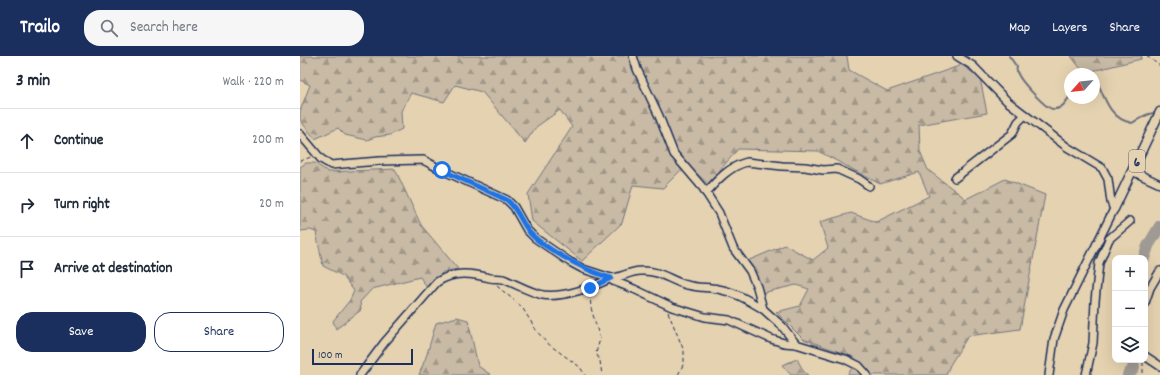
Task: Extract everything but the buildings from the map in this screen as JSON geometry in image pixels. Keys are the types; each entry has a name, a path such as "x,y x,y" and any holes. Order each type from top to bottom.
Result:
{"main road":[{"name":"6","path":"1114,209 1160,112"}],"street":[{"path":"633,56 637,69 659,116 674,154 706,193 719,213 733,248 750,271 757,287 763,309"},
{"path":"960,57 974,66 1007,101 1067,147 1102,168 1108,179 1111,202 1114,209 1064,310 1054,339 1049,375"},
{"path":"955,178 1012,134 1018,122 1025,115"},
{"path":"300,134 318,156 327,163 337,166 379,161 423,160 507,200 514,207 527,230 534,238 583,269 611,278 616,278 634,272 653,272 665,275 687,285 719,289 740,295 763,309 782,326 796,344"},
{"path":"706,193 714,183 732,168 747,162 818,169 837,169 859,179 869,186"},
{"path":"1132,171 1160,184"},
{"path":"1086,375 1092,343 1099,263 1109,240 1130,220"},
{"path":"360,375 388,338 437,282 443,278 454,274 465,273 502,279 543,295 551,296 590,288 611,278"},
{"path":"1148,294 1150,288 1159,276"},
{"path":"611,278 613,281 668,305 705,317 729,320 771,339 784,343 796,344 854,363 860,366 867,375"},
{"path":"1148,358 1160,366"}],"path":[{"path":"1147,56 1160,66"},
{"path":"300,161 305,158 318,156"},
{"path":"490,278 522,307 536,330 545,341 580,367 585,375"},
{"path":"590,288 591,308 600,339 596,353 600,361 602,375"},
{"path":"668,305 670,320 684,351 684,363 678,375"},
{"path":"1143,363 1143,375"}],"green space":[{"path":"300,56 847,56 849,70 887,91 962,65 980,78 987,113 919,125 920,151 928,170 966,199 1005,179 1045,195 1020,329 968,336 950,365 946,375 847,375 853,367 854,357 803,339 776,312 800,306 809,289 796,285 762,293 747,261 785,245 813,260 828,248 820,222 851,213 876,222 929,196 919,172 880,184 818,151 738,149 708,184 693,170 680,171 663,188 633,185 622,223 582,261 532,221 528,194 572,127 560,110 536,127 525,143 482,92 455,85 444,102 411,93 401,111 402,129 390,135 375,137 367,140 345,135 338,128 315,139 300,120 300,111 310,85 300,80"},
{"path":"1071,56 1142,56 1141,59 1100,69 1080,68"},
{"path":"306,163 315,163 328,172 395,169 421,225 458,269 443,272 427,288 420,277 372,289 360,302 361,310 336,329 333,321 350,300 354,291 343,276 323,266 316,232 310,230 300,231 300,167"},
{"path":"457,317 468,320 478,366 491,375 419,375 436,323"},
{"path":"797,359 804,372 808,375 791,375 782,365"}],"waterway":[{"path":"1009,56 1017,67 1017,73 1021,79 1045,105 1056,109 1064,104"},
{"path":"1100,88 1113,113 1125,121 1132,123 1147,115 1157,113"},
{"path":"1145,255 1148,246 1160,226"},
{"path":"1128,375 1134,368 1133,363"}],"route":[{"path":"442,170 507,200 514,207 527,230 534,238 583,269 611,278 590,288"}]}
